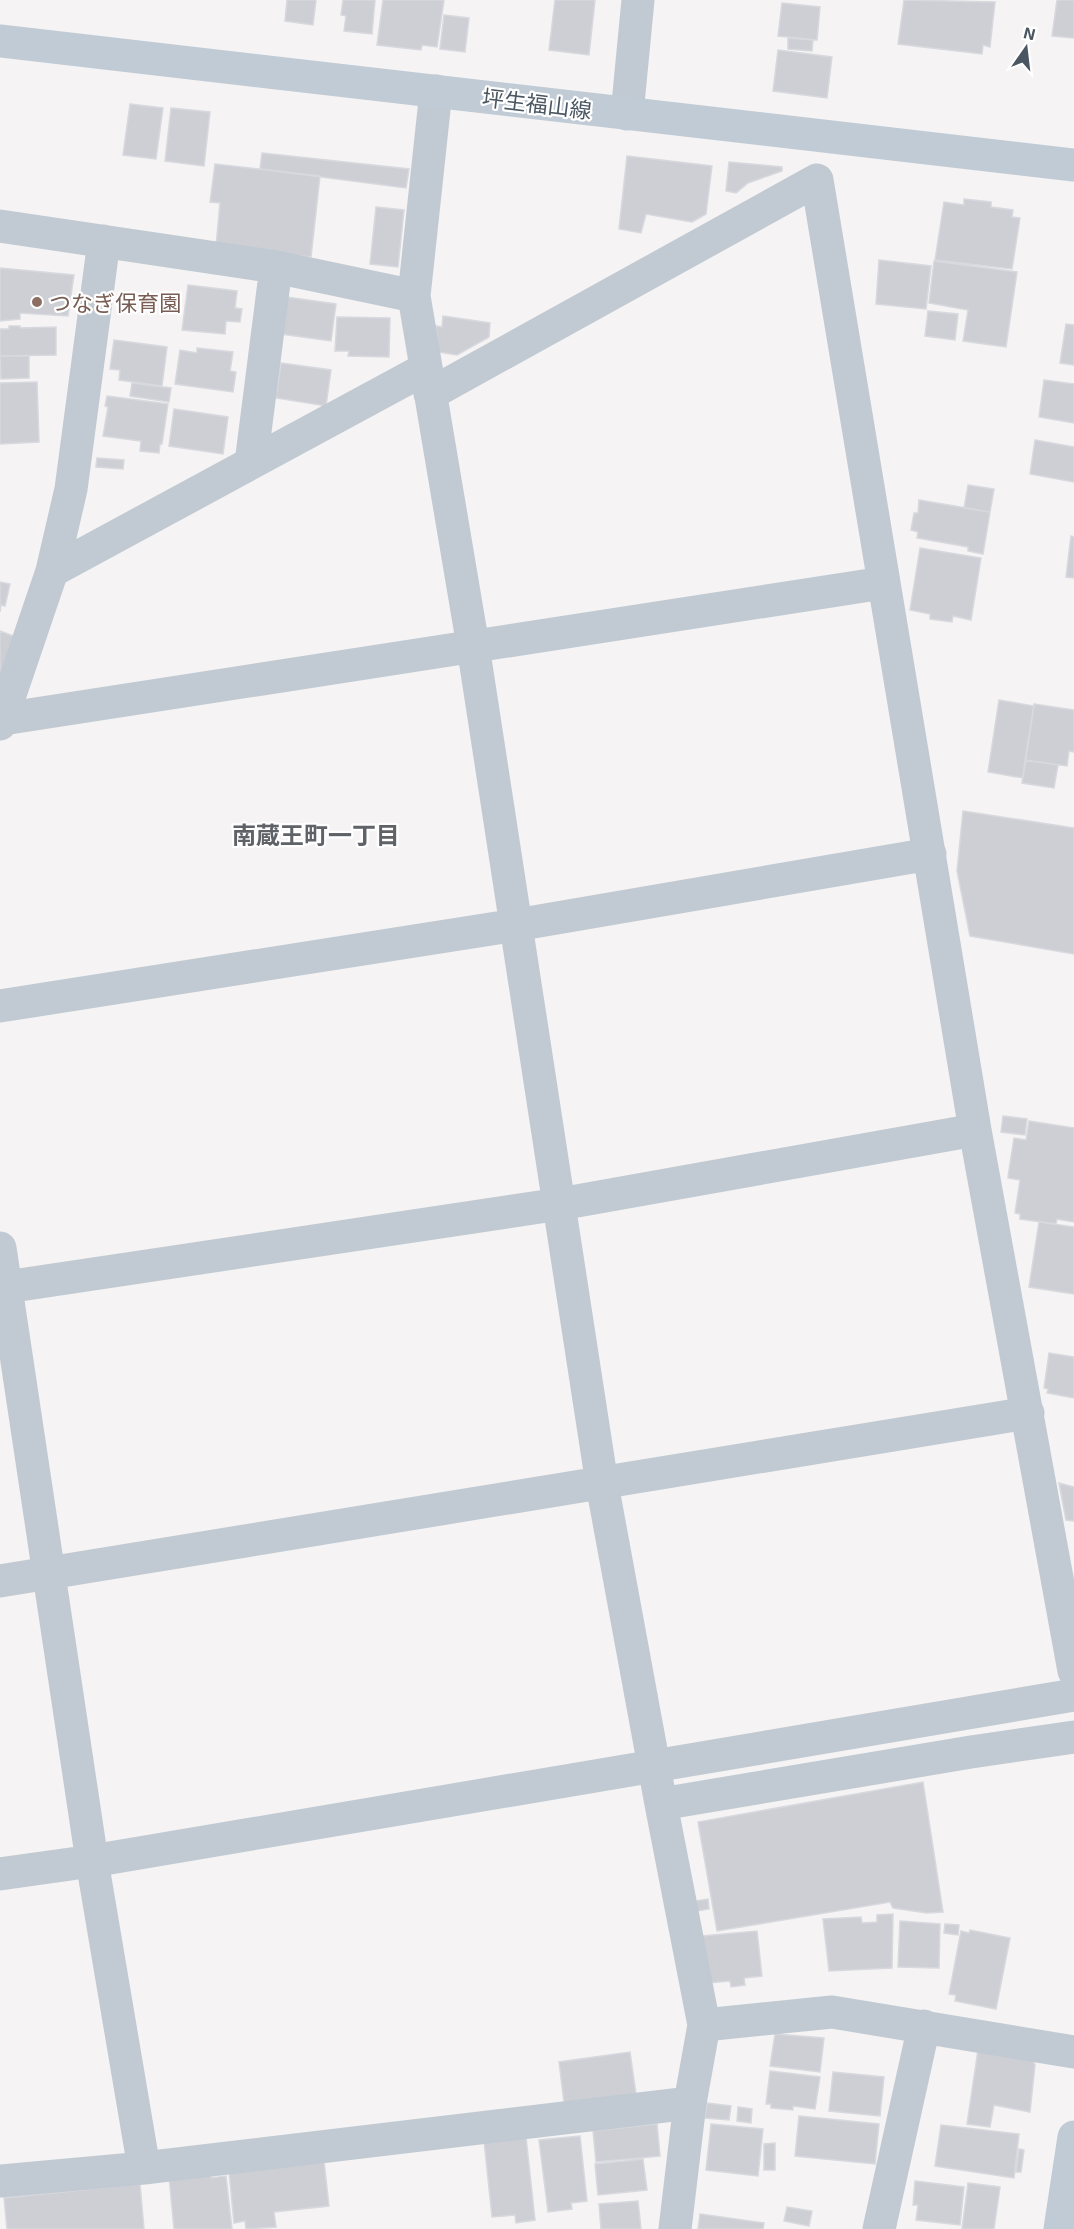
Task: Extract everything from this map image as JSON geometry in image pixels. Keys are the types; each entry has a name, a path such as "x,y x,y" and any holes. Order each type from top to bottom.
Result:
{"main road":[{"name":"坪生福山線","path":"0,41 1074,165"},
{"path":"1060,2229 1074,2137"}],"street":[{"path":"627,114 638,0"},
{"path":"436,91 414,296 473,646 602,1484 704,2025 690,2103 675,2229"},
{"path":"52,571 251,463 428,381 817,180 975,1130 1074,1671"},
{"path":"0,226 276,267 414,296"},
{"path":"105,242 71,489 52,571 1,722 884,583"},
{"path":"251,463 276,267"},
{"path":"0,1006 516,925 930,854"},
{"path":"3,1288 560,1204 975,1130"},
{"path":"0,1248 3,1288 92,1861 144,2168"},
{"path":"0,1581 1028,1413"},
{"path":"0,1874 92,1861 1074,1695"},
{"path":"661,1804 1074,1737"},
{"path":"704,2025 832,2012 1074,2052"},
{"path":"879,2229 924,2026"},
{"path":"0,2181 144,2168 690,2103"}],"building":[{"path":"287,0 316,0 313,25 285,21"},
{"path":"343,0 375,0 372,34 344,31 346,16 341,15"},
{"path":"383,0 444,0 437,47 422,45 421,50 377,45"},
{"path":"555,0 595,0 589,55 549,50"},
{"path":"904,0 995,2 990,47 983,45 982,54 898,44"},
{"path":"1057,0 1074,0 1074,38 1052,36"},
{"path":"782,3 820,7 817,40 778,36"},
{"path":"444,15 469,18 465,52 440,49"},
{"path":"788,38 813,40 812,51 788,49"},
{"path":"778,50 832,57 827,98 773,91"},
{"path":"130,104 163,108 156,159 123,155"},
{"path":"171,108 210,112 204,166 165,161"},
{"path":"262,153 409,169 406,188 260,169"},
{"path":"627,156 712,166 706,214 692,222 646,214 641,233 619,229"},
{"path":"729,162 782,167 782,171 748,183 736,193 726,191"},
{"path":"215,164 320,176 311,257 216,246 220,203 210,202"},
{"path":"964,199 991,202 991,207 1013,210 1012,217 1020,218 1012,269 935,260 944,202 964,205"},
{"path":"376,207 404,210 398,267 370,264"},
{"path":"879,260 931,266 926,309 876,304"},
{"path":"934,261 1017,272 1006,347 963,341 968,310 929,303"},
{"name":"つなぎ保育園","path":"0,268 74,275 68,316 20,313 20,319 0,321"},
{"path":"188,285 237,291 235,308 242,309 240,322 226,321 225,334 182,330"},
{"path":"286,297 336,304 331,341 281,334"},
{"path":"928,311 958,314 955,340 925,336"},
{"path":"443,316 490,323 489,337 457,355 439,352 436,326 442,327"},
{"path":"337,317 390,318 389,357 348,356 349,351 335,351"},
{"path":"1066,324 1074,325 1074,365 1060,363"},
{"path":"9,326 56,327 56,355 0,356 0,329 9,329"},
{"path":"114,340 167,347 162,386 119,380 120,370 110,369"},
{"path":"197,348 233,352 230,371 236,372 233,392 175,384 180,350 197,353"},
{"path":"0,356 29,356 29,378 1,379"},
{"path":"281,363 331,370 326,406 276,398"},
{"path":"1044,380 1074,384 1074,423 1039,417"},
{"path":"37,382 39,442 0,444 0,383"},
{"path":"132,383 171,388 169,402 130,396"},
{"path":"107,396 168,404 159,453 140,451 141,441 103,436 108,407 105,406"},
{"path":"174,409 228,417 223,454 169,446"},
{"path":"1035,440 1074,447 1074,482 1030,474"},
{"path":"97,458 124,460 123,469 96,467"},
{"path":"968,485 994,489 990,512 964,508"},
{"path":"919,500 990,512 983,554 968,551 968,547 917,538 918,532 911,530 914,513 918,513"},
{"path":"1071,536 1074,537 1074,578 1066,577"},
{"path":"920,548 981,558 971,620 953,616 952,622 930,619 930,614 910,610"},
{"path":"0,582 10,584 5,606 1,605 0,612"},
{"path":"0,631 16,637 0,683"},
{"path":"999,700 1034,706 1023,778 988,772"},
{"path":"1034,704 1074,710 1074,752 1069,751 1067,766 1025,760"},
{"path":"1025,760 1058,765 1054,788 1022,783"},
{"path":"963,811 1074,828 1074,954 970,936 957,871"},
{"path":"1003,1116 1027,1119 1025,1135 1001,1132"},
{"path":"1029,1121 1074,1128 1074,1222 1057,1219 1056,1224 1020,1219 1020,1214 1015,1213 1020,1180 1008,1178 1009,1170 1014,1138 1026,1140"},
{"path":"1039,1222 1074,1227 1074,1294 1029,1287"},
{"path":"1049,1353 1074,1357 1074,1398 1047,1393 1048,1389 1044,1388"},
{"path":"1059,1483 1074,1487 1074,1521 1066,1520"},
{"path":"923,1782 943,1912 927,1913 893,1908 890,1902 717,1931 698,1822"},
{"path":"708,1899 709,1909 697,1911 695,1901"},
{"path":"893,1914 892,1968 829,1971 823,1919 861,1917 862,1923 877,1922 877,1915"},
{"path":"900,1921 940,1924 939,1968 898,1967"},
{"path":"945,1924 959,1925 958,1935 944,1933"},
{"path":"970,1930 1010,1938 996,2009 955,2001 956,1995 949,1994 961,1931 969,1933"},
{"path":"757,1931 762,1976 744,1978 745,1985 731,1987 730,1981 707,1983 702,1936"},
{"path":"775,2034 824,2038 820,2072 770,2066"},
{"path":"978,2050 1031,2057 1035,2065 1030,2112 994,2105 990,2127 967,2124"},
{"path":"630,2052 637,2101 565,2111 559,2062"},
{"path":"770,2071 820,2077 815,2109 793,2106 793,2110 771,2108 771,2104 766,2104"},
{"path":"833,2072 884,2077 880,2116 829,2111"},
{"path":"707,2103 731,2106 729,2120 705,2118"},
{"path":"738,2107 752,2109 751,2123 737,2121"},
{"path":"799,2116 879,2124 875,2164 795,2156"},
{"path":"657,2124 660,2156 596,2162 593,2131"},
{"path":"711,2124 763,2129 758,2176 706,2170"},
{"path":"941,2125 1019,2134 1014,2178 935,2166"},
{"path":"580,2136 587,2201 571,2203 572,2209 548,2212 539,2140"},
{"path":"526,2137 535,2220 516,2223 515,2215 492,2217 484,2141"},
{"path":"775,2143 775,2170 764,2170 764,2144"},
{"path":"1019,2149 1024,2150 1021,2172 1016,2172"},
{"path":"643,2159 647,2190 598,2195 595,2164"},
{"path":"324,2161 329,2206 274,2212 276,2227 246,2229 245,2221 234,2223 229,2172"},
{"path":"211,2172 211,2178 226,2176 232,2229 174,2229 169,2177"},
{"path":"915,2181 964,2187 960,2225 916,2220 918,2205 913,2205"},
{"path":"968,2183 1000,2187 994,2229 962,2229"},
{"path":"140,2184 144,2229 7,2229 4,2198"},
{"path":"638,2201 641,2229 601,2229 599,2204"},
{"path":"787,2207 812,2211 809,2226 784,2221"},
{"path":"700,2214 764,2223 763,2229 698,2229"}],"place":[{"name":"つなぎ保育園","path":"37,302"}],"district":[{"name":"南蔵王町一丁目","path":"316,834"}]}
